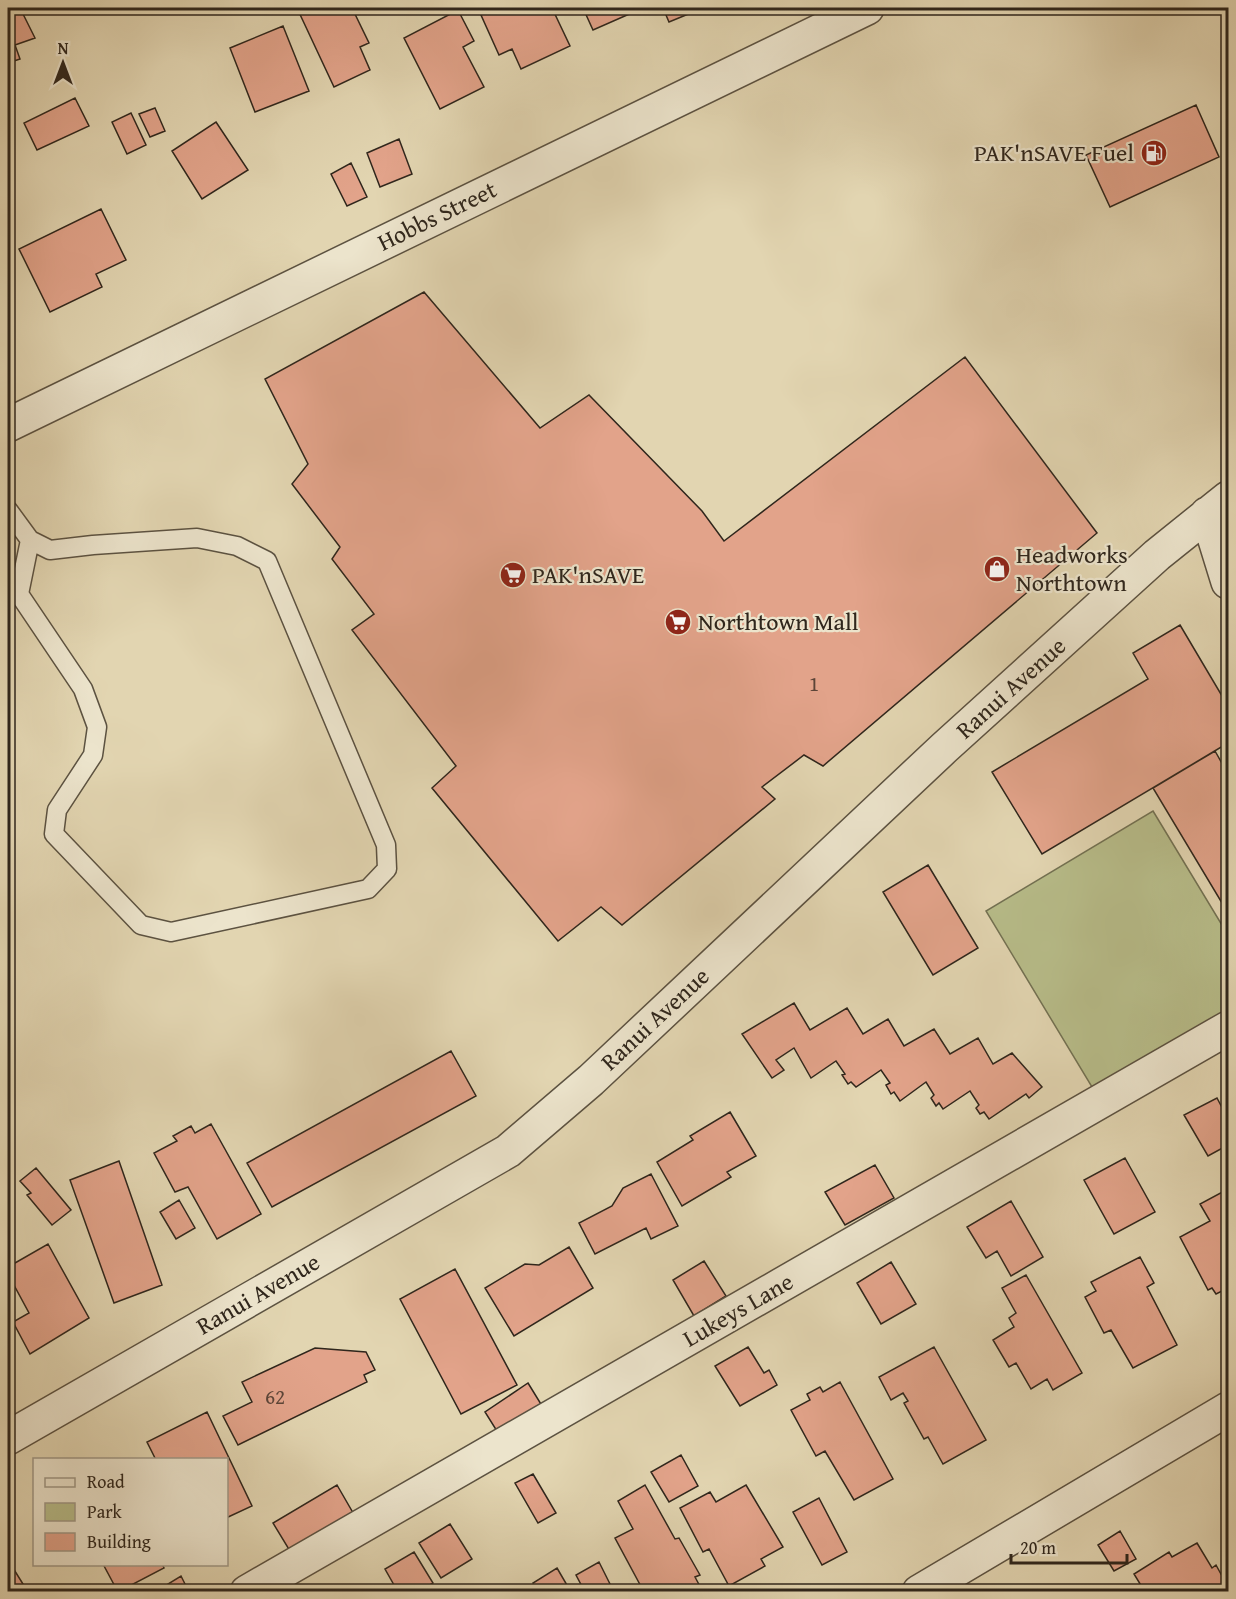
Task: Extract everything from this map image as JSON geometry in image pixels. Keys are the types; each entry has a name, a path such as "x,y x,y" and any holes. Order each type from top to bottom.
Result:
{"street":[{"name":"Hobbs Street","path":"8,425 867,8"},
{"path":"1218,506 1228,582"},
{"name":"Ranui Avenue","path":"8,1438 508,1151 591,1080 971,724 1157,555 1218,506"},
{"name":"Lukeys Lane","path":"247,1592 1228,1028"},
{"path":"919,1592 1228,1409"}],"lane":[{"path":"8,510 30,540 50,550 197,538 237,546 267,561 386,845 387,869 368,889 171,932 141,925 126,912 54,834 57,810 93,755 97,727 83,689 20,594 30,540"}],"green space":[{"path":"1153,811 1228,935 1228,1012 1095,1092 986,911"}],"building":[{"path":"8,8 20,8 35,38 15,45 20,59 8,63"},
{"path":"297,8 352,8 369,43 360,47 370,70 334,87"},
{"path":"494,8 552,8 570,46 521,69 512,49 499,55 481,15"},
{"path":"583,8 643,8 593,30"},
{"path":"663,8 703,8 669,22"},
{"path":"458,10 474,41 463,47 484,87 440,109 404,38"},
{"path":"283,26 309,91 255,112 230,48"},
{"path":"75,98 89,126 37,150 24,123"},
{"path":"1196,105 1219,157 1110,207 1086,155"},
{"path":"155,108 165,131 150,137 139,114"},
{"path":"131,113 146,145 127,154 112,122"},
{"path":"216,122 248,170 202,199 172,151"},
{"path":"399,139 412,174 380,187 367,153"},
{"path":"351,163 367,197 347,206 331,174"},
{"path":"101,209 126,260 96,274 102,287 50,312 19,249"},
{"name":"Northtown Mall","path":"424,292 540,428 589,395 702,511 724,541 965,357 1097,533 823,766 804,755 762,787 775,799 622,925 601,907 558,941 432,788 456,766 352,630 374,614 332,559 340,547 292,484 308,464 265,379"},
{"path":"1180,625 1228,706 1228,743 1042,854 992,772 1148,679 1133,653"},
{"path":"1215,751 1228,774 1228,913 1153,788"},
{"path":"928,865 978,948 933,975 883,892"},
{"path":"794,1003 810,1030 847,1008 863,1034 888,1019 904,1046 934,1029 950,1054 978,1038 993,1064 1012,1053 1042,1087 1029,1098 1026,1094 989,1119 984,1112 980,1114 976,1108 979,1105 970,1091 943,1109 939,1103 936,1106 931,1098 934,1095 926,1082 900,1101 894,1092 891,1094 886,1085 890,1083 881,1070 856,1087 851,1082 848,1084 842,1075 845,1074 836,1061 811,1078 794,1048 776,1060 784,1070 772,1078 742,1034"},
{"path":"451,1051 476,1096 272,1207 247,1163"},
{"path":"1217,1098 1228,1119 1228,1145 1208,1156 1184,1115"},
{"path":"730,1112 756,1156 727,1172 731,1177 682,1206 657,1162 693,1140 690,1136"},
{"path":"211,1124 261,1214 217,1239 188,1187 175,1192 154,1153 177,1141 173,1136 191,1126 195,1133"},
{"path":"1125,1158 1155,1212 1114,1234 1084,1180"},
{"path":"119,1161 162,1285 114,1303 70,1180"},
{"path":"875,1165 894,1198 845,1225 825,1192"},
{"path":"36,1168 71,1210 52,1225 27,1195 31,1193 20,1181"},
{"path":"651,1174 678,1226 651,1239 646,1228 595,1254 579,1223 612,1206 623,1188"},
{"path":"1228,1189 1228,1295 1226,1289 1216,1294 1212,1288 1208,1290 1180,1237 1210,1221 1200,1204"},
{"path":"179,1200 195,1228 176,1239 160,1212"},
{"path":"1011,1201 1043,1257 1011,1276 997,1251 986,1258 967,1227"},
{"path":"48,1244 89,1318 30,1354 13,1322 29,1313 8,1274 8,1267"},
{"path":"569,1247 593,1288 514,1336 485,1288 525,1264 539,1265"},
{"path":"1140,1257 1154,1283 1147,1287 1177,1345 1133,1368 1111,1330 1104,1333 1085,1297 1096,1291 1091,1282"},
{"path":"704,1261 726,1296 694,1316 673,1280"},
{"path":"891,1262 916,1304 881,1324 857,1283"},
{"path":"455,1269 517,1385 461,1414 400,1299"},
{"path":"1026,1275 1082,1373 1053,1390 1047,1379 1031,1389 1016,1363 1009,1367 993,1340 1014,1327 1009,1318 1016,1313 1002,1288"},
{"path":"748,1347 764,1373 769,1370 777,1385 740,1406 715,1366"},
{"path":"934,1347 986,1440 943,1464 928,1437 924,1439 904,1403 908,1401 903,1393 891,1400 879,1377"},
{"path":"315,1348 366,1352 375,1370 364,1375 367,1382 238,1445 223,1416 252,1402 242,1382"},
{"path":"840,1382 893,1479 854,1500 825,1451 816,1456 791,1410 810,1400 807,1394 820,1387 823,1392"},
{"path":"528,1383 544,1409 500,1436 485,1412"},
{"path":"207,1412 252,1506 228,1517 228,1458 155,1458 147,1442"},
{"path":"681,1455 698,1486 669,1502 651,1472"},
{"path":"533,1474 556,1513 538,1523 515,1483"},
{"path":"337,1485 356,1518 293,1556 273,1523"},
{"path":"645,1485 675,1539 679,1538 700,1575 695,1577 703,1592 644,1592 615,1538 633,1529 618,1501"},
{"path":"746,1485 783,1547 761,1559 765,1566 729,1586 709,1549 703,1552 680,1508 710,1492 716,1502"},
{"path":"819,1498 847,1552 822,1565 793,1512"},
{"path":"450,1524 472,1559 441,1578 419,1543"},
{"path":"1120,1531 1136,1559 1114,1571 1098,1545"},
{"path":"1197,1543 1212,1568 1216,1565 1228,1587 1228,1592 1145,1592 1134,1574 1169,1552 1172,1557"},
{"path":"414,1552 433,1583 418,1592 398,1592 385,1569"},
{"path":"8,1560 28,1592 8,1592"},
{"path":"599,1562 614,1592 585,1592 576,1575"},
{"path":"104,1566 163,1566 164,1568 118,1592"},
{"path":"557,1568 571,1592 538,1592 533,1583"},
{"path":"181,1576 189,1592 155,1592"}],"place":[{"name":"PAK'nSAVE Fuel","path":"1154,153"},
{"name":"Headworks Northtown","path":"997,569"},
{"name":"PAK'nSAVE","path":"513,575"},
{"name":"Northtown Mall","path":"678,622"}]}
